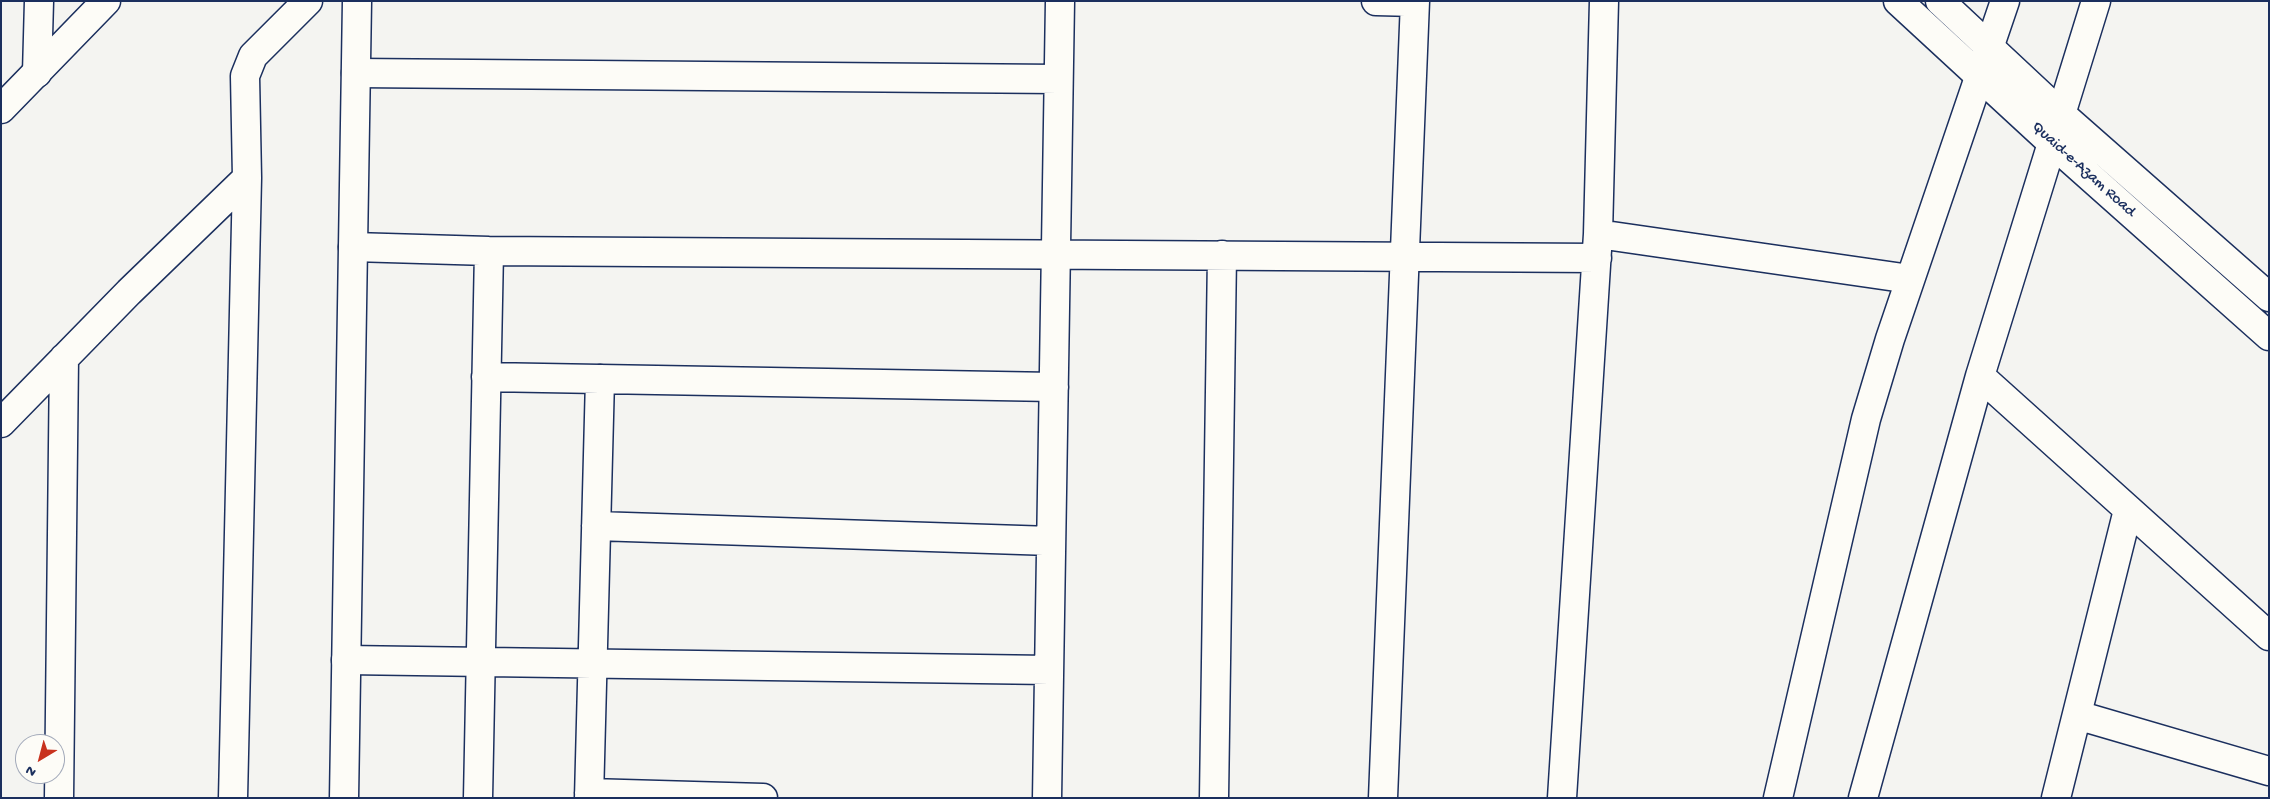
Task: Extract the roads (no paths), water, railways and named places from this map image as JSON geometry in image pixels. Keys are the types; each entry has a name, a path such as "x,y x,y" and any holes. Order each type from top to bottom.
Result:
{"street":[{"path":"37,73 39,1"},
{"path":"1,109 106,1"},
{"path":"232,798 247,178 245,76 253,56 308,1"},
{"path":"344,798 357,1"},
{"path":"1047,798 1060,1"},
{"path":"1376,1 1415,2 1383,798"},
{"path":"1562,798 1597,246 1604,1"},
{"name":"Quaid-e-Azam Road","path":"1898,1 2052,143 2269,336"},
{"name":"Quaid-e-Azam Road","path":"1940,1 2061,114 2269,297"},
{"path":"1778,798 1866,419 1910,279 2005,1"},
{"path":"1863,798 1980,376 2096,1"},
{"path":"356,73 1058,79"},
{"path":"1,422 129,292 247,178"},
{"path":"353,247 489,251 1405,256 1597,246 1910,279"},
{"path":"478,798 489,251"},
{"path":"1214,798 1222,255"},
{"path":"59,798 64,358"},
{"path":"1980,376 2269,636"},
{"path":"486,377 1054,387"},
{"path":"600,379 589,795 763,798"},
{"path":"2056,798 2128,510"},
{"path":"596,526 1051,541"},
{"path":"346,660 1049,670"},
{"path":"2077,715 2269,770"}]}
